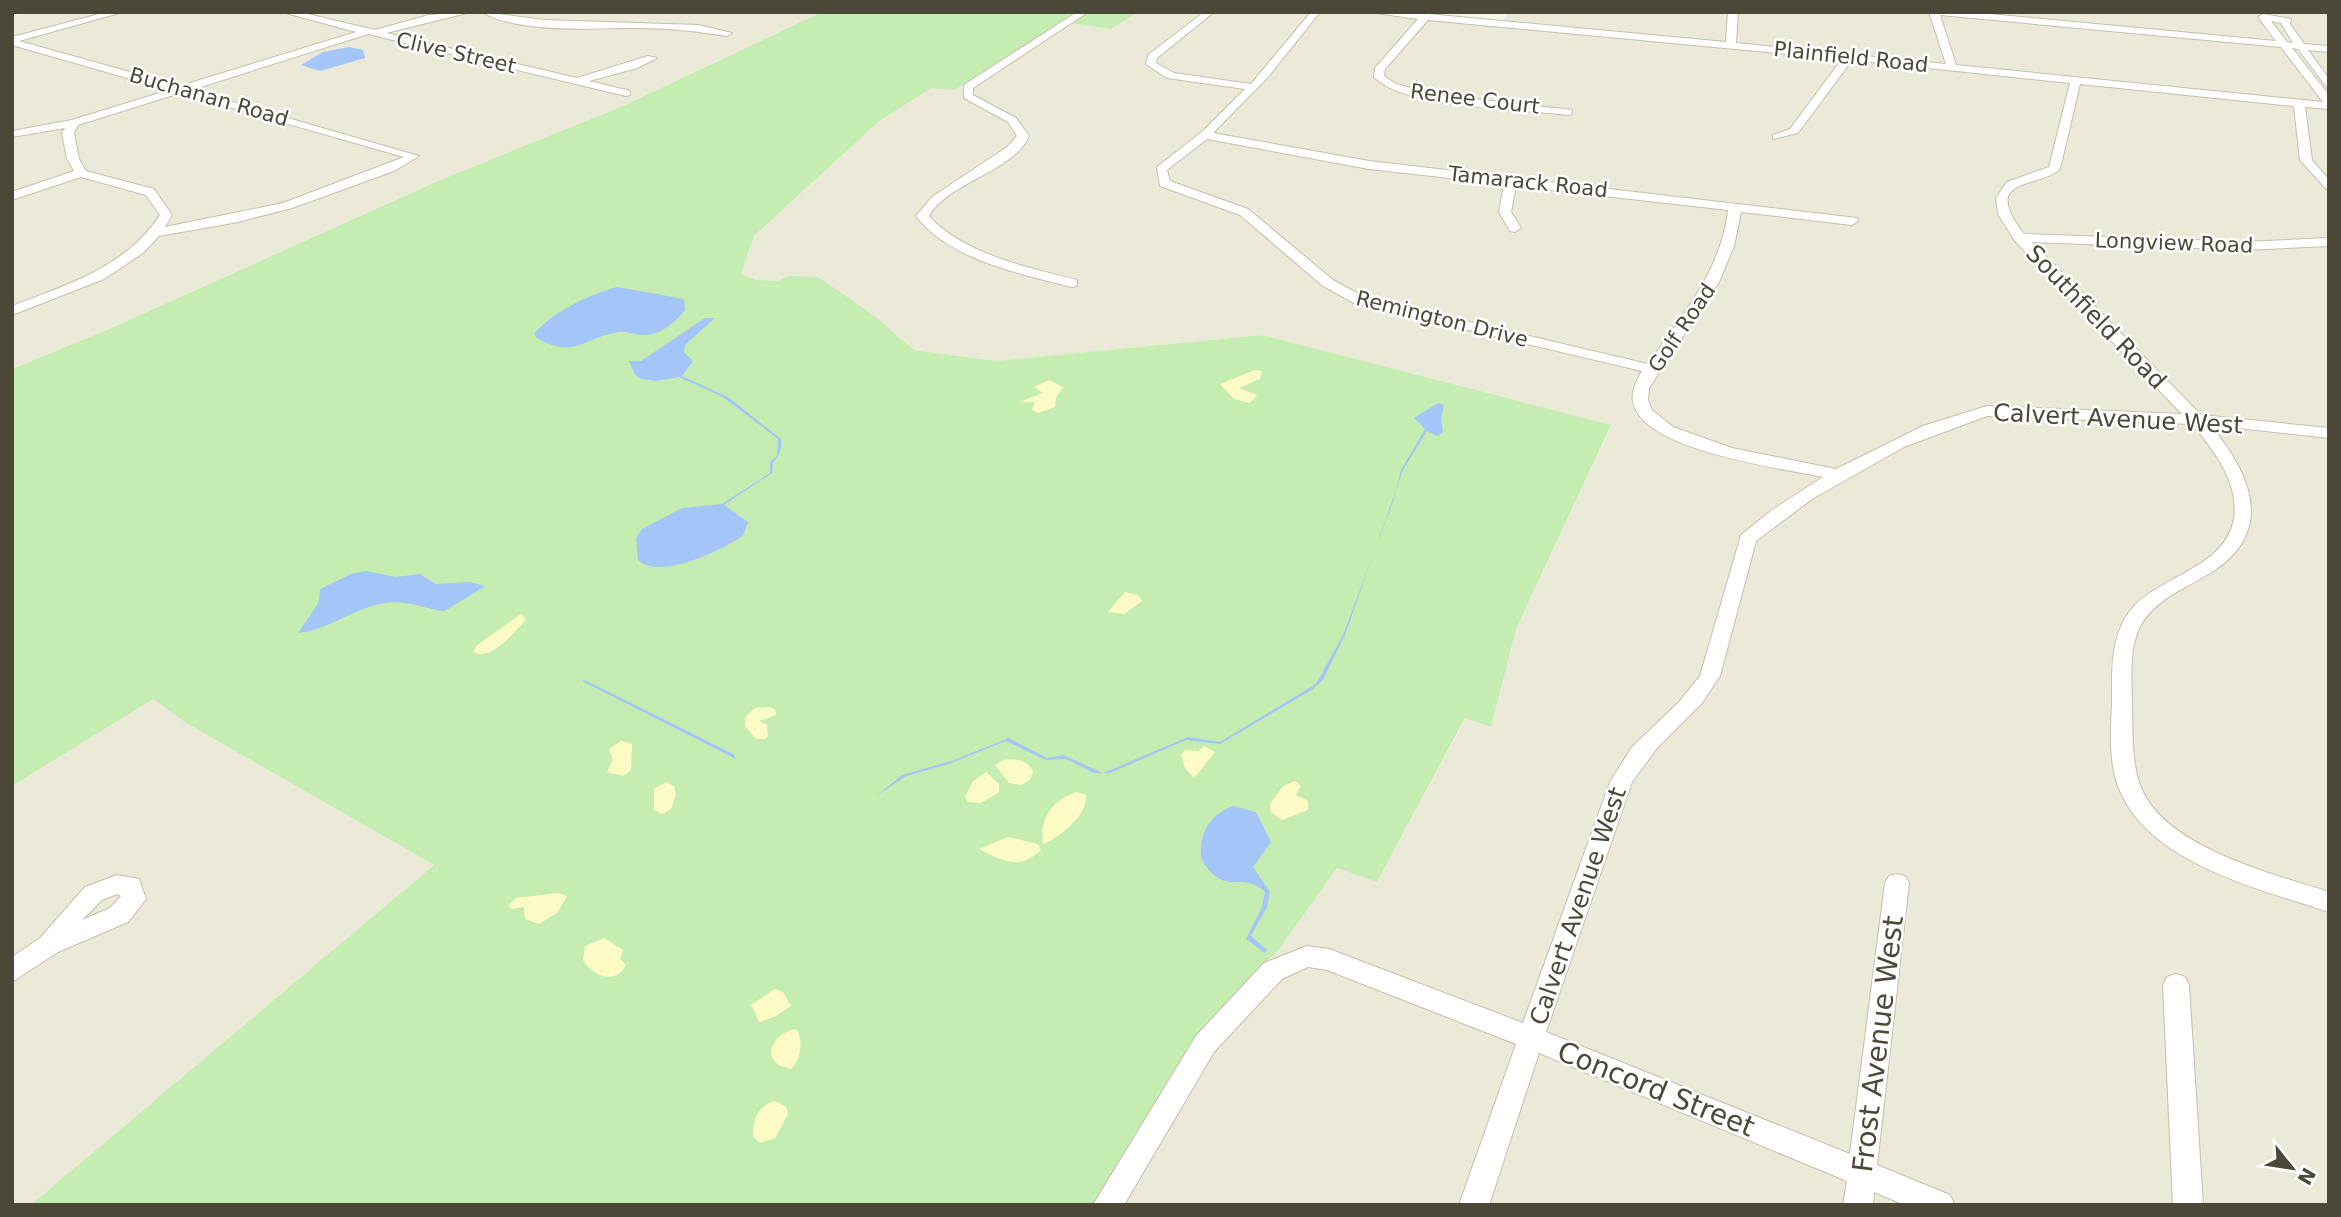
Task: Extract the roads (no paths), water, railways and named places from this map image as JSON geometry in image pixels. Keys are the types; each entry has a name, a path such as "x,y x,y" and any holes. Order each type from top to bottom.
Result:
{"street":[{"path":"12,41 119,12"},
{"name":"Clive Street","path":"286,12 626,93"},
{"path":"12,134 74,123 370,33 429,18 467,12"},
{"path":"486,12 522,20 638,24 727,33"},
{"path":"1072,283 1047,277 966,247 932,228 922,215 930,202 992,166 1021,141 1023,136 1018,125 968,96 968,87 1084,12"},
{"path":"1210,12 1152,57 1151,64 1171,76 1253,87"},
{"name":"Remington Drive","path":"1316,12 1285,56 1205,135 1167,163 1161,170 1164,183 1244,212 1342,292 1377,307 1651,369"},
{"name":"Plainfield Road","path":"1373,12 2329,104"},
{"path":"1500,23 1508,12"},
{"path":"1731,45 1733,12"},
{"path":"1952,67 1936,12 2329,49"},
{"name":"Renee Court","path":"1425,17 1380,68 1379,77 1382,81 1421,95 1568,112"},
{"name":"Buchanan Road","path":"12,41 413,156 399,164 274,211 238,220 158,232"},
{"path":"2293,46 2329,87"},
{"path":"2293,46 2329,104"},
{"path":"1777,137 1794,131 1849,57"},
{"path":"577,81 652,58"},
{"name":"Southfield Road","path":"2076,79 2054,169 2007,188 2001,201 2001,211 2020,238 2195,419 2223,453 2238,482 2243,510 2231,548 2141,611 2126,635 2121,655 2122,723 2131,792 2144,812 2188,849 2208,860 2329,902"},
{"path":"2299,103 2306,160 2329,188"},
{"path":"74,123 68,133 73,159 81,173"},
{"name":"Tamarack Road","path":"1205,135 1369,165 1852,220"},
{"path":"12,196 81,173 150,192 166,215 158,232 143,247 98,274 12,311"},
{"path":"1511,180 1505,212 1515,228"},
{"name":"Golf Road","path":"1735,206 1734,230 1720,269 1651,369 1640,394 1643,408 1650,420 1693,441 1838,475"},
{"name":"Longview Road","path":"2020,238 2245,246 2329,242"},
{"name":"Calvert Avenue West","path":"1474,1205 1612,801 1623,775 1641,752 1699,697 1710,676 1747,539 1765,523 1838,475 1957,417 1987,411 2195,419 2329,433"},
{"name":"Frost Avenue West","path":"1858,1205 1898,883"},
{"path":"12,971 49,945"},
{"name":"Concord Street","path":"1108,1205 1205,1044 1273,971 1292,960 1307,956 1329,960 1532,1038 1940,1205"},
{"path":"2176,985 2188,1205"}],"water":[{"path":"349,47 363,50 365,58 320,71 301,65 323,52"},
{"path":"617,287 684,299 685,310 666,328 647,335 619,332 579,345 561,347 537,338 534,334 551,318 572,305"},
{"path":"705,318 715,318 685,345 684,352 693,361 682,376 728,397 781,439 781,448 777,458 773,462 772,473 724,505 748,522 743,536 690,561 661,567 648,566 638,560 636,538 642,529 682,508 722,504 770,473 770,462 777,456 778,439 723,397 679,377 656,381 641,379 635,375 629,361 641,361"},
{"path":"1438,403 1444,405 1441,418 1443,432 1437,436 1427,431 1403,470 1396,490 1401,470 1425,429 1414,418"},
{"path":"1396,490 1393,502 1374,553"},
{"path":"1374,553 1345,635 1323,680 1313,689 1220,744 1186,740 1110,773 1103,773 1188,737 1220,742 1316,684 1343,635"},
{"path":"366,571 396,577 420,574 436,584 470,582 485,586 445,611 389,602 298,633 319,602 320,589 351,574"},
{"path":"585,680 733,754 736,759 582,681"},
{"path":"1009,738 1047,758 1063,755 1103,773 1094,773 1066,759 1046,760 1006,741 949,764 906,776 875,797 902,775 951,761"},
{"path":"1233,806 1256,812 1271,842 1253,867 1270,892 1267,907 1251,936 1267,950 1265,953 1246,939 1262,907 1265,892 1249,883 1217,878 1201,858 1204,832 1218,814"}]}
